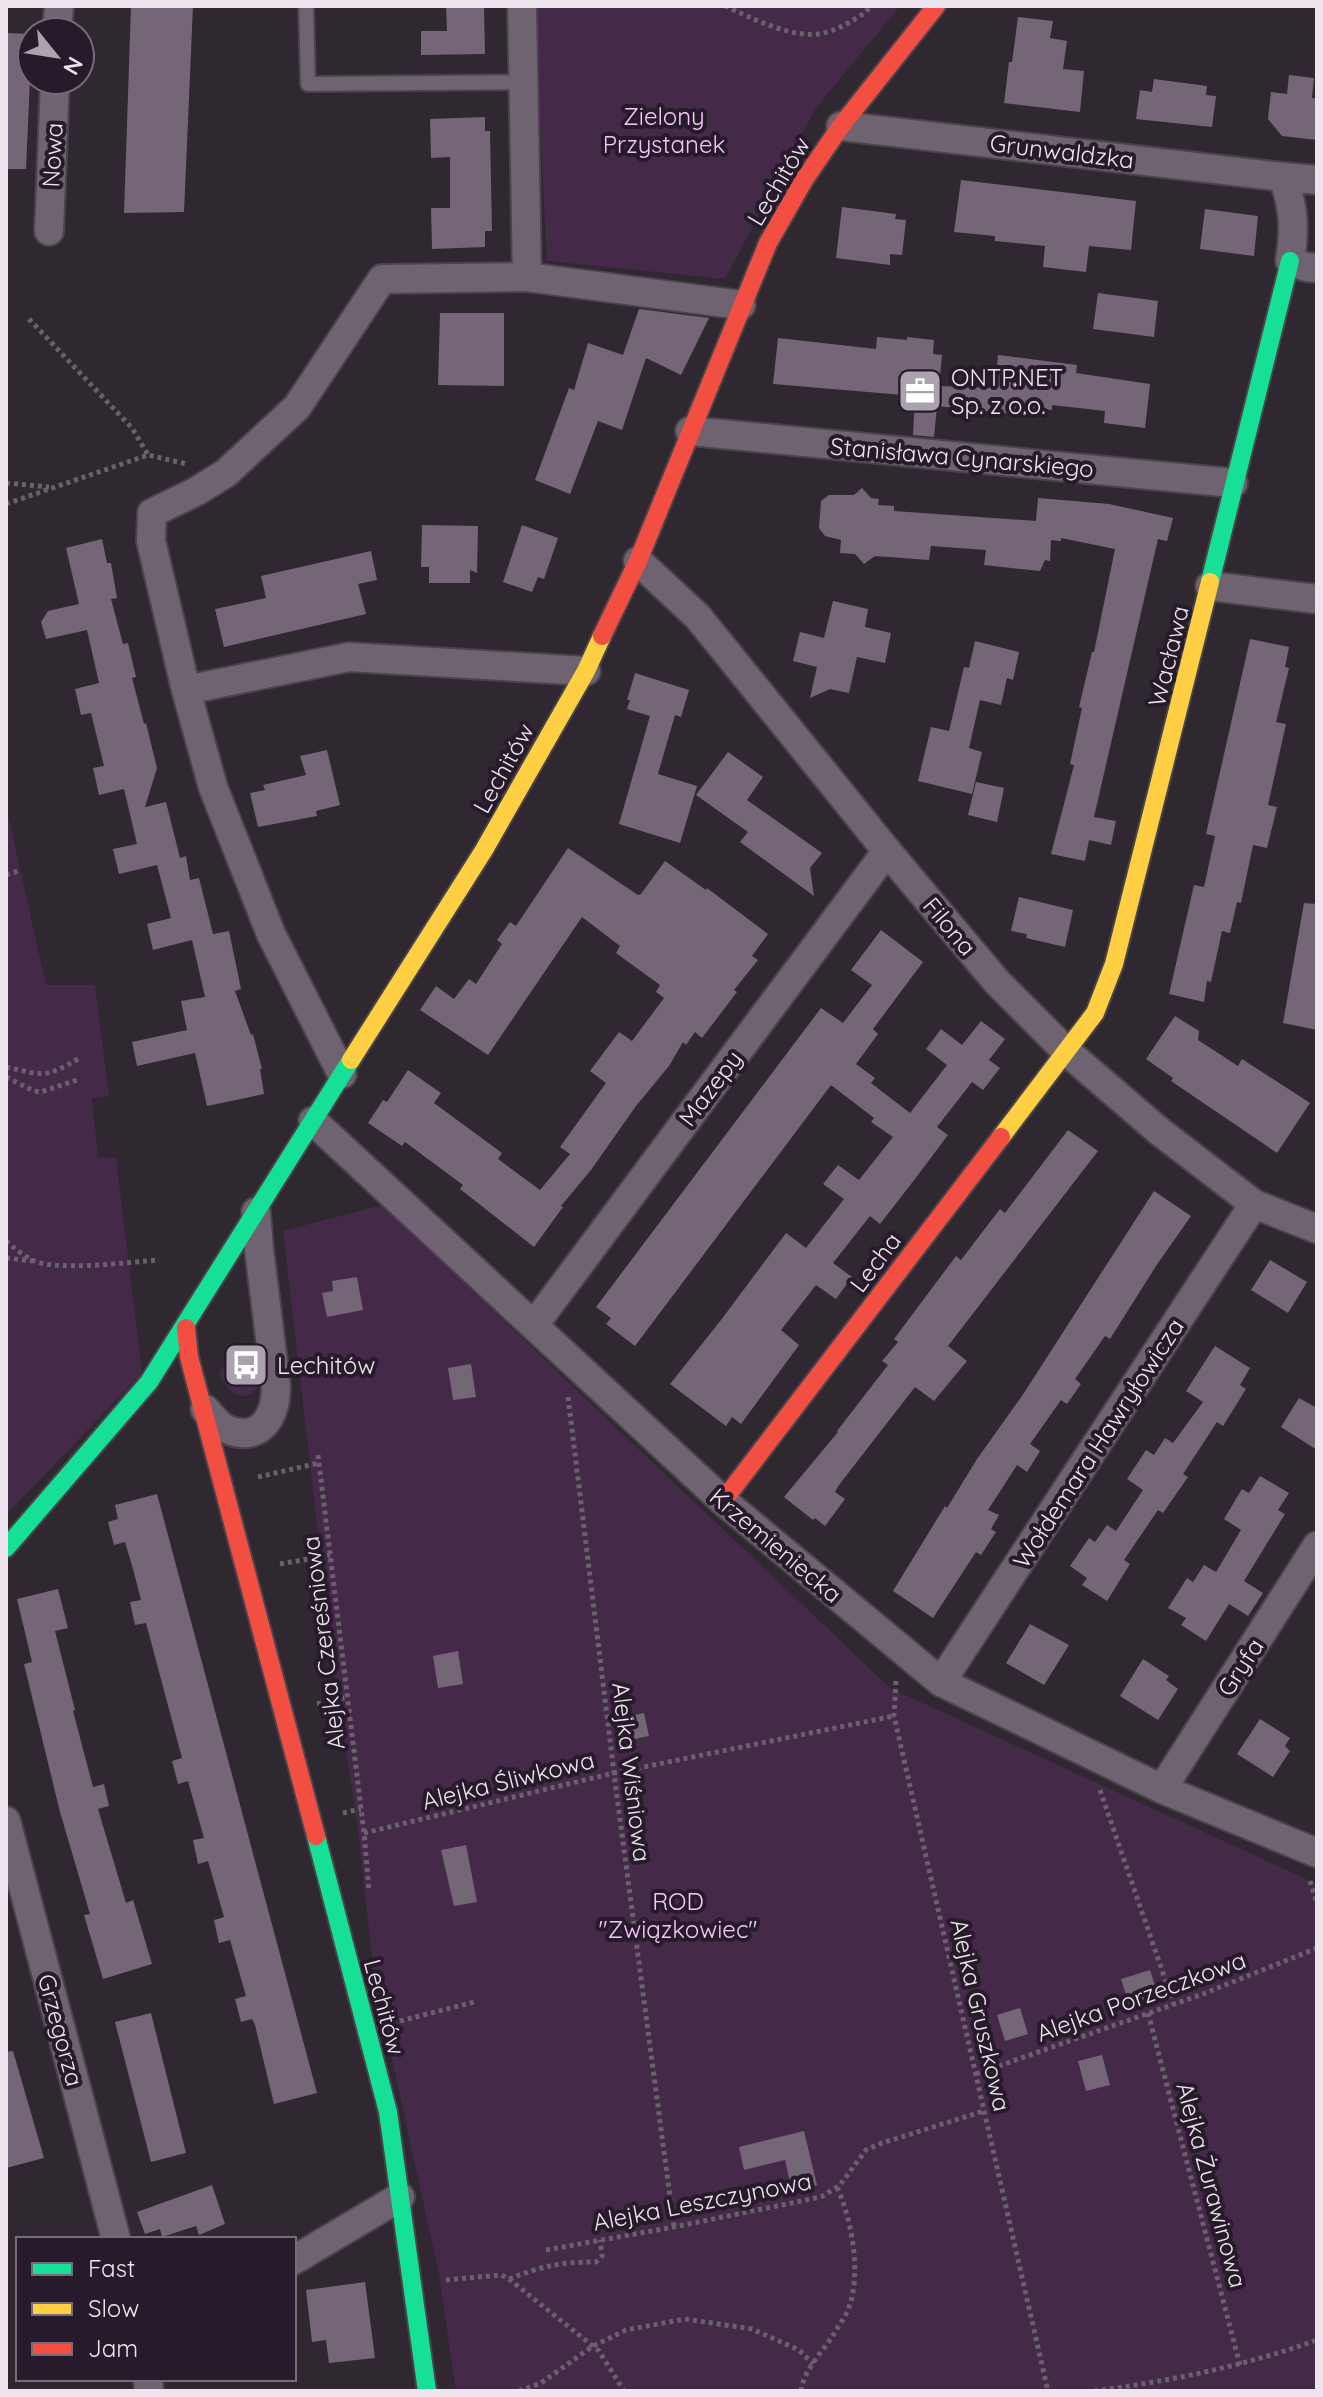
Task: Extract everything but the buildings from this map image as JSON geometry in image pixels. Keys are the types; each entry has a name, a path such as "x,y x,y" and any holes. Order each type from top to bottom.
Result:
{"street":[{"path":"522,6 527,277"},
{"name":"Lechitów","path":"6,1548 149,1382 186,1328 484,850 586,671 638,561 768,243 804,180 841,126 936,6"},
{"name":"Nowa","path":"49,231 54,96"},
{"name":"Grunwaldzka","path":"841,126 1317,180"},
{"path":"1283,177 1292,203 1294,235 1304,264"},
{"name":"Wacława","path":"1066,1051 1095,1013 1114,964 1210,586 1233,483 1304,264"},
{"path":"342,1074 271,934 213,787 186,690 151,541 152,513 226,473 297,407 382,279 527,277 741,305"},
{"name":"Stanisława Cynarskiego","path":"690,431 1233,483"},
{"name":"Filona","path":"638,561 698,617 997,982 1066,1051 1159,1131 1254,1204 1317,1229"},
{"path":"1210,586 1317,599"},
{"path":"186,690 349,657 586,671"},
{"name":"Mazepy","path":"534,1325 887,851"},
{"name":"Lecha","path":"723,1501 1066,1051"},
{"name":"Krzemieniecka","path":"313,1121 723,1501 941,1682 1162,1789 1317,1853"},
{"name":"Wołdemara Hawryłowicza","path":"941,1682 1254,1204"},
{"path":"205,1409 221,1427 240,1433 258,1430 272,1416 276,1401 256,1212"},
{"name":"Lechitów","path":"186,1328 189,1357 225,1484 388,2112 427,2391"},
{"name":"Gryfa","path":"1162,1789 1317,1546"},
{"name":"Grzegorza","path":"6,1821 115,2237"},
{"path":"296,2259 400,2197"}],"lane":[{"path":"306,6 308,84 524,82"}],"path":[{"path":"725,6 780,29 824,34 866,12 870,6"},
{"path":"29,319 132,428 148,455"},
{"path":"6,504 148,455 226,473"},
{"path":"6,483 54,488"},
{"path":"6,875 18,871"},
{"path":"6,1067 45,1075 57,1072 78,1059"},
{"path":"6,1077 41,1092 80,1079"},
{"path":"6,1241 34,1261"},
{"path":"6,1258 101,1265 159,1260"},
{"name":"Alejka Wiśniowa","path":"570,1417 674,2227"},
{"name":"Alejka Czereśniowa","path":"318,1455 364,1830"},
{"path":"225,1484 319,1463"},
{"path":"247,1570 330,1555"},
{"name":"Alejka Gruszkowa","path":"897,1646 894,1716 1048,2391"},
{"name":"Alejka Śliwkowa","path":"364,1830 614,1773 894,1716"},
{"path":"1112,1825 1174,2005"},
{"name":"Alejka Porzeczkowa","path":"976,2074 1174,2005 1317,1948"},
{"path":"393,2023 474,2002"},
{"name":"Alejka Żurawinowa","path":"1148,2013 1240,2365"},
{"name":"Alejka Leszczynowa","path":"546,2250 821,2197 837,2187 866,2150 984,2111"},
{"path":"801,2391 813,2364 848,2309 851,2298 854,2267 852,2229 837,2187"},
{"path":"509,2279 551,2264 596,2262 602,2256 600,2240"},
{"path":"412,2282 501,2275 509,2279 599,2351 624,2391"},
{"path":"519,2391 541,2383 593,2346 626,2330 685,2319 752,2329 799,2350 813,2364"},
{"path":"1094,2391 1240,2365 1317,2340"}],"green space":[{"name":"Zielony Przystanek","path":"534,6 900,6 815,109 725,279 547,261"},
{"path":"6,806 46,985 95,985 109,1096 92,1098 98,1157 116,1158 142,1373 6,1515"},
{"name":"ROD \"Związkowiec\"","path":"382,1205 890,1688 1317,1884 1317,2391 456,2391 439,2274 374,1977 358,1829 333,1662 283,1231"},
{"path":"243,1341 247,1345 248,1357 242,1358 244,1380 262,1378 252,1393 240,1395 228,1388 219,1373"}],"traffic: fast":[{"path":"1210,582 1290,261"},
{"path":"6,1548 149,1382 351,1060"},
{"path":"316,1836 388,2112 427,2391"}],"traffic: slow":[{"path":"1001,1137 1095,1013 1114,964 1210,582"},
{"path":"351,1060 484,850 586,671 602,636"}],"traffic: jam":[{"path":"602,636 638,561 768,243 804,180 841,126 936,6"},
{"path":"723,1501 1001,1137"},
{"path":"186,1328 189,1357 316,1836"}],"place":[{"name":"ONTP.NET Sp. z o.o.","path":"920,391"},
{"name":"Lechitów","path":"246,1365"}]}
